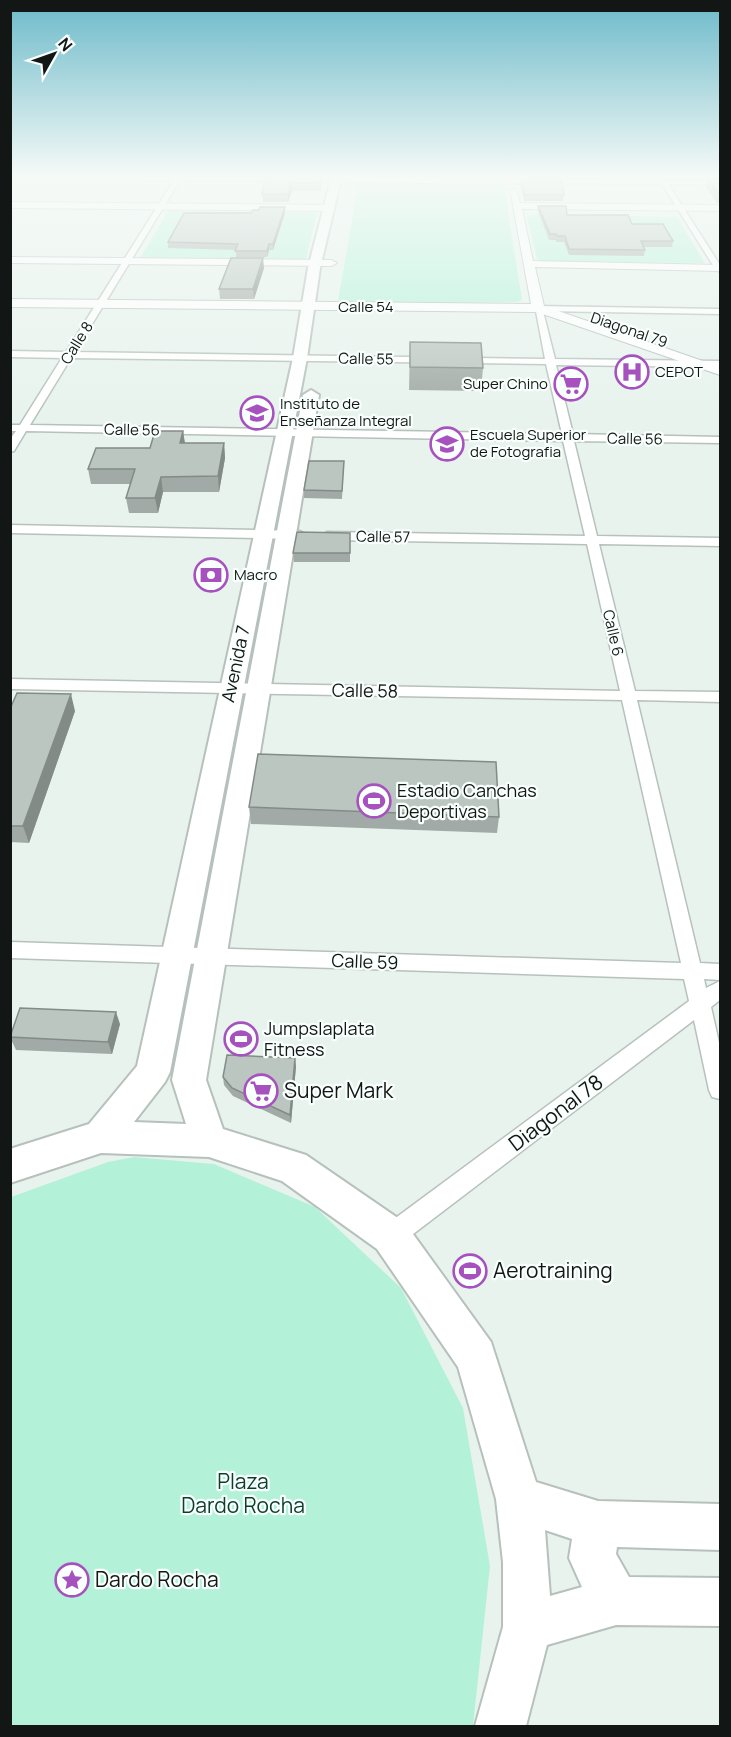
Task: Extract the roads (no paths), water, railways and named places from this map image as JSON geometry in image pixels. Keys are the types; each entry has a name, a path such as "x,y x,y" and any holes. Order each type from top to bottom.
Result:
{"main road":[{"name":"Avenida 7","path":"101,1137 153,1072 176,956 286,535 300,358 316,256"},
{"path":"323,324 325,299"},
{"name":"Avenida 7","path":"209,1141 189,1080 209,957 263,534 319,353"},
{"path":"10,1166 101,1137 209,1141 293,1167 391,1236 476,1357 519,1499 526,1562 527,1627 501,1726"},
{"path":"519,1499 598,1524 720,1527"},
{"path":"598,1524 592,1558 615,1601"},
{"path":"527,1627 615,1601 720,1602"}],"street":[{"name":"Calle 8","path":"10,449 130,256"},
{"name":"Calle 6","path":"527,256 720,1090"},
{"path":"711,256 720,270"},
{"path":"10,262 314,266 331,264"},
{"path":"530,268 720,270"},
{"name":"Calle 54","path":"10,303 308,306 325,299 537,303"},
{"name":"Diagonal 79","path":"537,303 568,309 720,363"},
{"name":"Diagonal 79","path":"537,303 720,371"},
{"path":"568,309 720,311"},
{"name":"Calle 55","path":"10,354 300,358 319,353 550,362 703,365 720,363"},
{"name":"Calle 56","path":"10,428 720,440"},
{"name":"Calle 57","path":"10,529 720,542"},
{"name":"Calle 58","path":"10,684 720,697"},
{"name":"Calle 59","path":"10,950 720,972"},
{"name":"Diagonal 78","path":"391,1236 720,989"}],"place":[{"name":"CEPOT","path":"632,372"},
{"name":"Super Chino","path":"571,384"},
{"name":"Instituto de Enseñanza Integral","path":"257,413"},
{"name":"Escuela Superior de Fotografia","path":"447,444"},
{"name":"Macro","path":"211,575"},
{"name":"Estadio Canchas Deportivas","path":"374,801"},
{"name":"Jumpslaplata Fitness","path":"241,1039"},
{"name":"Super Mark","path":"261,1091"},
{"name":"Aerotraining","path":"470,1271"},
{"name":"Dardo Rocha","path":"72,1580"}],"park label":[{"name":"Plaza Dardo Rocha","path":"243,1494"}]}
